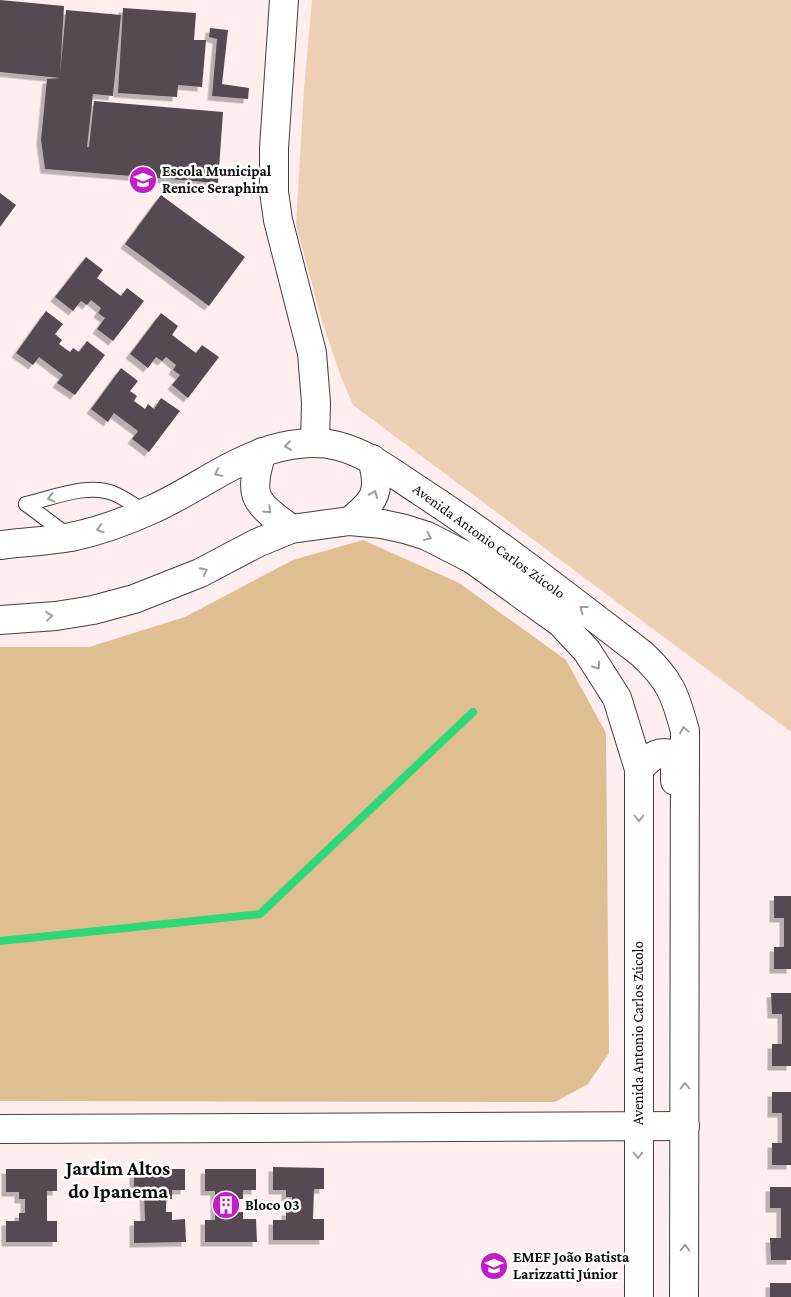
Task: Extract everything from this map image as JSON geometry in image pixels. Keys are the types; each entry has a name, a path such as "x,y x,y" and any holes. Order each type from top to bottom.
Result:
{"street":[{"path":"284,0 274,148 274,192 280,229 312,353 316,403 315,443"},
{"path":"0,544 70,537 97,531 146,512 182,494 215,474 262,452 290,445 315,443 336,445 372,459 376,473 377,487 374,498 367,507 350,521 291,529 257,543 200,573 134,599 93,610 56,616 0,620"},
{"path":"262,452 254,484 255,494 272,514 291,529"},
{"name":"Avenida Antonio Carlos Zúcolo","path":"372,459 461,517 642,654 670,684 677,701 685,731 684,1297"},
{"name":"Avenida Antonio Carlos Zúcolo","path":"350,521 405,528 427,536 472,559 561,623 587,651 617,698 640,769 639,1297"},
{"name":"Avenida Antonio Carlos Zúcolo","path":"640,769 652,756 659,753 667,752 675,755 675,934 684,953"},
{"path":"0,1129 685,1126"}],"lane":[{"path":"70,537 26,504 88,489 103,490 116,494 146,512"}],"shaded area":[{"path":"312,0 791,0 791,732 353,405 341,377 322,321 296,225 304,89"},
{"path":"363,540 459,583 566,660 606,733 609,1053 588,1084 555,1102 0,1101 0,647 89,647 185,617 293,560"}],"building":[{"path":"0,0 64,6 60,74 66,10 121,15 113,96 93,94 87,147 89,147 94,101 223,112 218,183 45,169 41,140 47,79 60,78 0,72"},
{"path":"123,8 196,13 194,40 206,40 202,87 178,85 177,97 118,93"},
{"path":"210,28 228,30 222,84 249,88 248,99 212,96 217,39 209,37"},
{"path":"0,193 16,205 0,227"},
{"path":"161,195 245,257 209,306 125,244"},
{"path":"86,257 103,270 97,278 121,296 127,288 144,301 113,341 97,329 105,318 98,313 101,308 91,300 87,305 81,301 73,311 55,297"},
{"path":"46,311 63,324 55,334 62,340 59,344 70,352 73,348 79,352 87,341 105,355 75,395 57,383 63,375 39,357 33,365 16,353"},
{"path":"161,313 178,326 172,335 196,353 202,345 219,357 188,398 172,385 180,375 173,370 176,365 166,357 162,361 156,357 148,368 130,354"},
{"path":"121,368 138,381 130,391 137,396 134,401 145,409 148,404 154,409 161,398 180,411 149,452 132,439 138,431 114,413 108,422 91,409"},
{"path":"774,896 791,896 791,969 774,969 774,947 784,947 784,918 774,918"},
{"path":"771,993 791,993 791,1066 772,1066 772,1044 782,1044 782,1014 772,1014"},
{"path":"772,1092 791,1092 791,1165 772,1165 772,1143 782,1143 782,1113 772,1113"},
{"path":"273,1167 324,1168 324,1189 314,1189 313,1219 324,1219 324,1240 273,1240 273,1220 286,1220 286,1211 292,1211 292,1197 286,1197 286,1190 273,1190"},
{"path":"6,1169 57,1169 57,1191 47,1191 47,1221 57,1221 57,1242 6,1242 6,1221 19,1221 19,1213 25,1213 25,1199 19,1199 19,1192 6,1192"},
{"path":"134,1169 185,1169 185,1190 172,1190 172,1199 166,1199 166,1212 172,1212 172,1220 185,1219 186,1242 134,1243 134,1221 145,1221 144,1191 134,1191"},
{"name":"Bloco 03","path":"205,1169 256,1169 256,1190 243,1190 243,1199 237,1199 237,1212 243,1212 243,1219 256,1219 257,1242 205,1242 205,1220 215,1220 215,1191 205,1191"},
{"path":"770,1187 791,1187 791,1260 771,1260 770,1238 781,1238 781,1208 770,1208"},
{"path":"770,1283 791,1283 791,1297 770,1297"}],"waterway":[{"path":"0,941 260,914 473,712"}],"place":[{"name":"Escola Municipal Renice Seraphim","path":"143,180"},
{"name":"Bloco 03","path":"226,1205"},
{"name":"EMEF João Batista Larizzatti Júnior","path":"494,1266"}],"district":[{"name":"Jardim Altos do Ipanema","path":"118,1180"}]}
